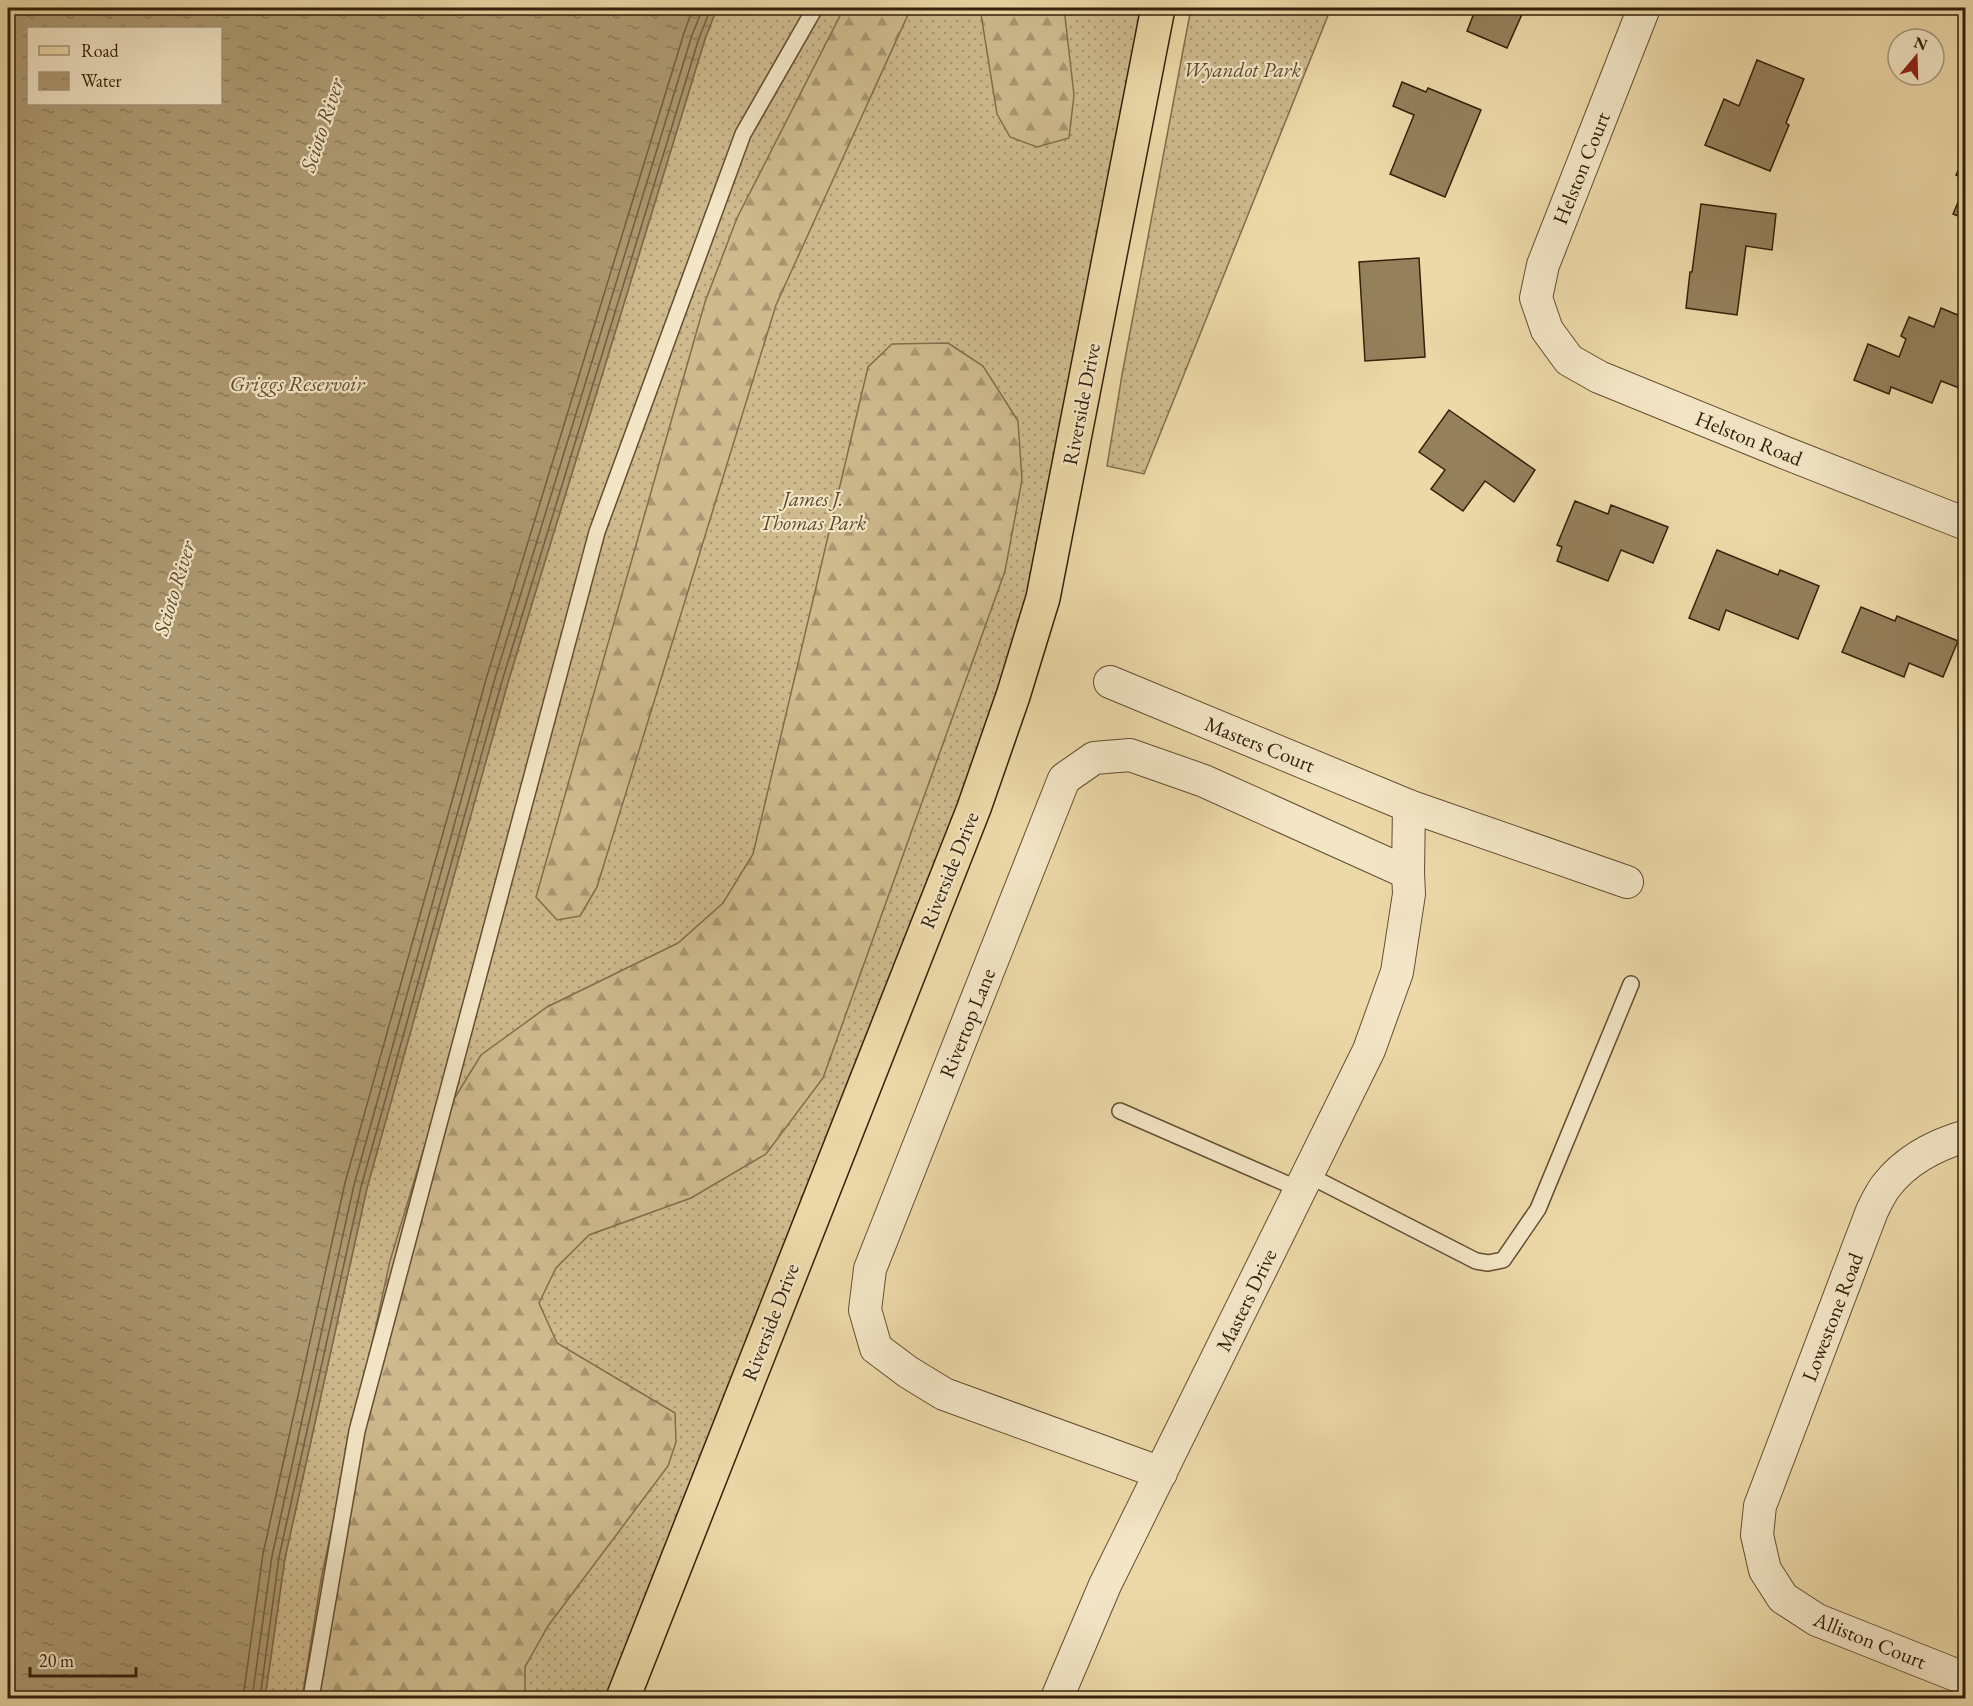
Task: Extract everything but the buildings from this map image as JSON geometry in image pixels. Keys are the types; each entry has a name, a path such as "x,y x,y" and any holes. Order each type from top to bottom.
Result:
{"main road":[{"name":"Riverside Drive","path":"622,1698 974,808 1013,696 1043,598 1158,8"}],"street":[{"name":"Helston Court","path":"1546,330 1536,298 1543,265 1644,8"},
{"name":"Helston Road","path":"1546,330 1569,360 1599,377 1965,524"},
{"name":"Masters Court","path":"1110,682 1410,806 1628,882"},
{"name":"Rivertop Lane","path":"1161,1473 944,1394 908,1372 876,1348 865,1310 870,1269 1064,779 1094,758 1130,755 1204,781 1408,884"},
{"path":"1408,884 1410,806"},
{"name":"Masters Drive","path":"1057,1698 1105,1585 1369,1050 1397,972 1408,884"},
{"name":"Lowestone Road","path":"1757,1526 1760,1506 1776,1460 1827,1333 1872,1211 1885,1186 1904,1167 1924,1152 1958,1138"},
{"name":"Alliston Court","path":"1757,1526 1763,1564 1783,1598 1817,1620 1965,1679"}],"lane":[{"path":"310,1698 357,1431 597,532 742,134 815,8"},
{"path":"1120,1111 1304,1183 1476,1261 1488,1263 1503,1260 1538,1209 1631,984"}],"green space":[{"name":"James J. Thomas Park","path":"717,8 1158,8 1047,573 623,1698 265,1698 285,1558 367,1188 508,682 705,39"},
{"path":"844,8 911,8 776,305 597,887 580,916 557,920 536,897 705,302 737,218"},
{"path":"980,8 1064,8 1074,95 1069,138 1037,147 1010,137 997,114"},
{"name":"Wyandot Park","path":"1191,8 1331,8 1144,474 1107,466"},
{"path":"948,343 983,366 1018,421 1022,480 1005,571 823,1078 766,1154 691,1198 589,1235 556,1268 539,1303 557,1343 675,1413 676,1442 668,1466 548,1626 525,1667 525,1698 302,1698 322,1574 390,1261 424,1148 481,1055 547,1007 678,943 723,903 753,854 868,367 892,344"}],"water":[{"name":"Griggs Reservoir","path":"8,8 717,8 705,39 508,682 367,1188 285,1558 265,1698 8,1698"}],"water label":[{"name":"Scioto River","path":"322,125"},
{"name":"Scioto River","path":"174,588"}]}
